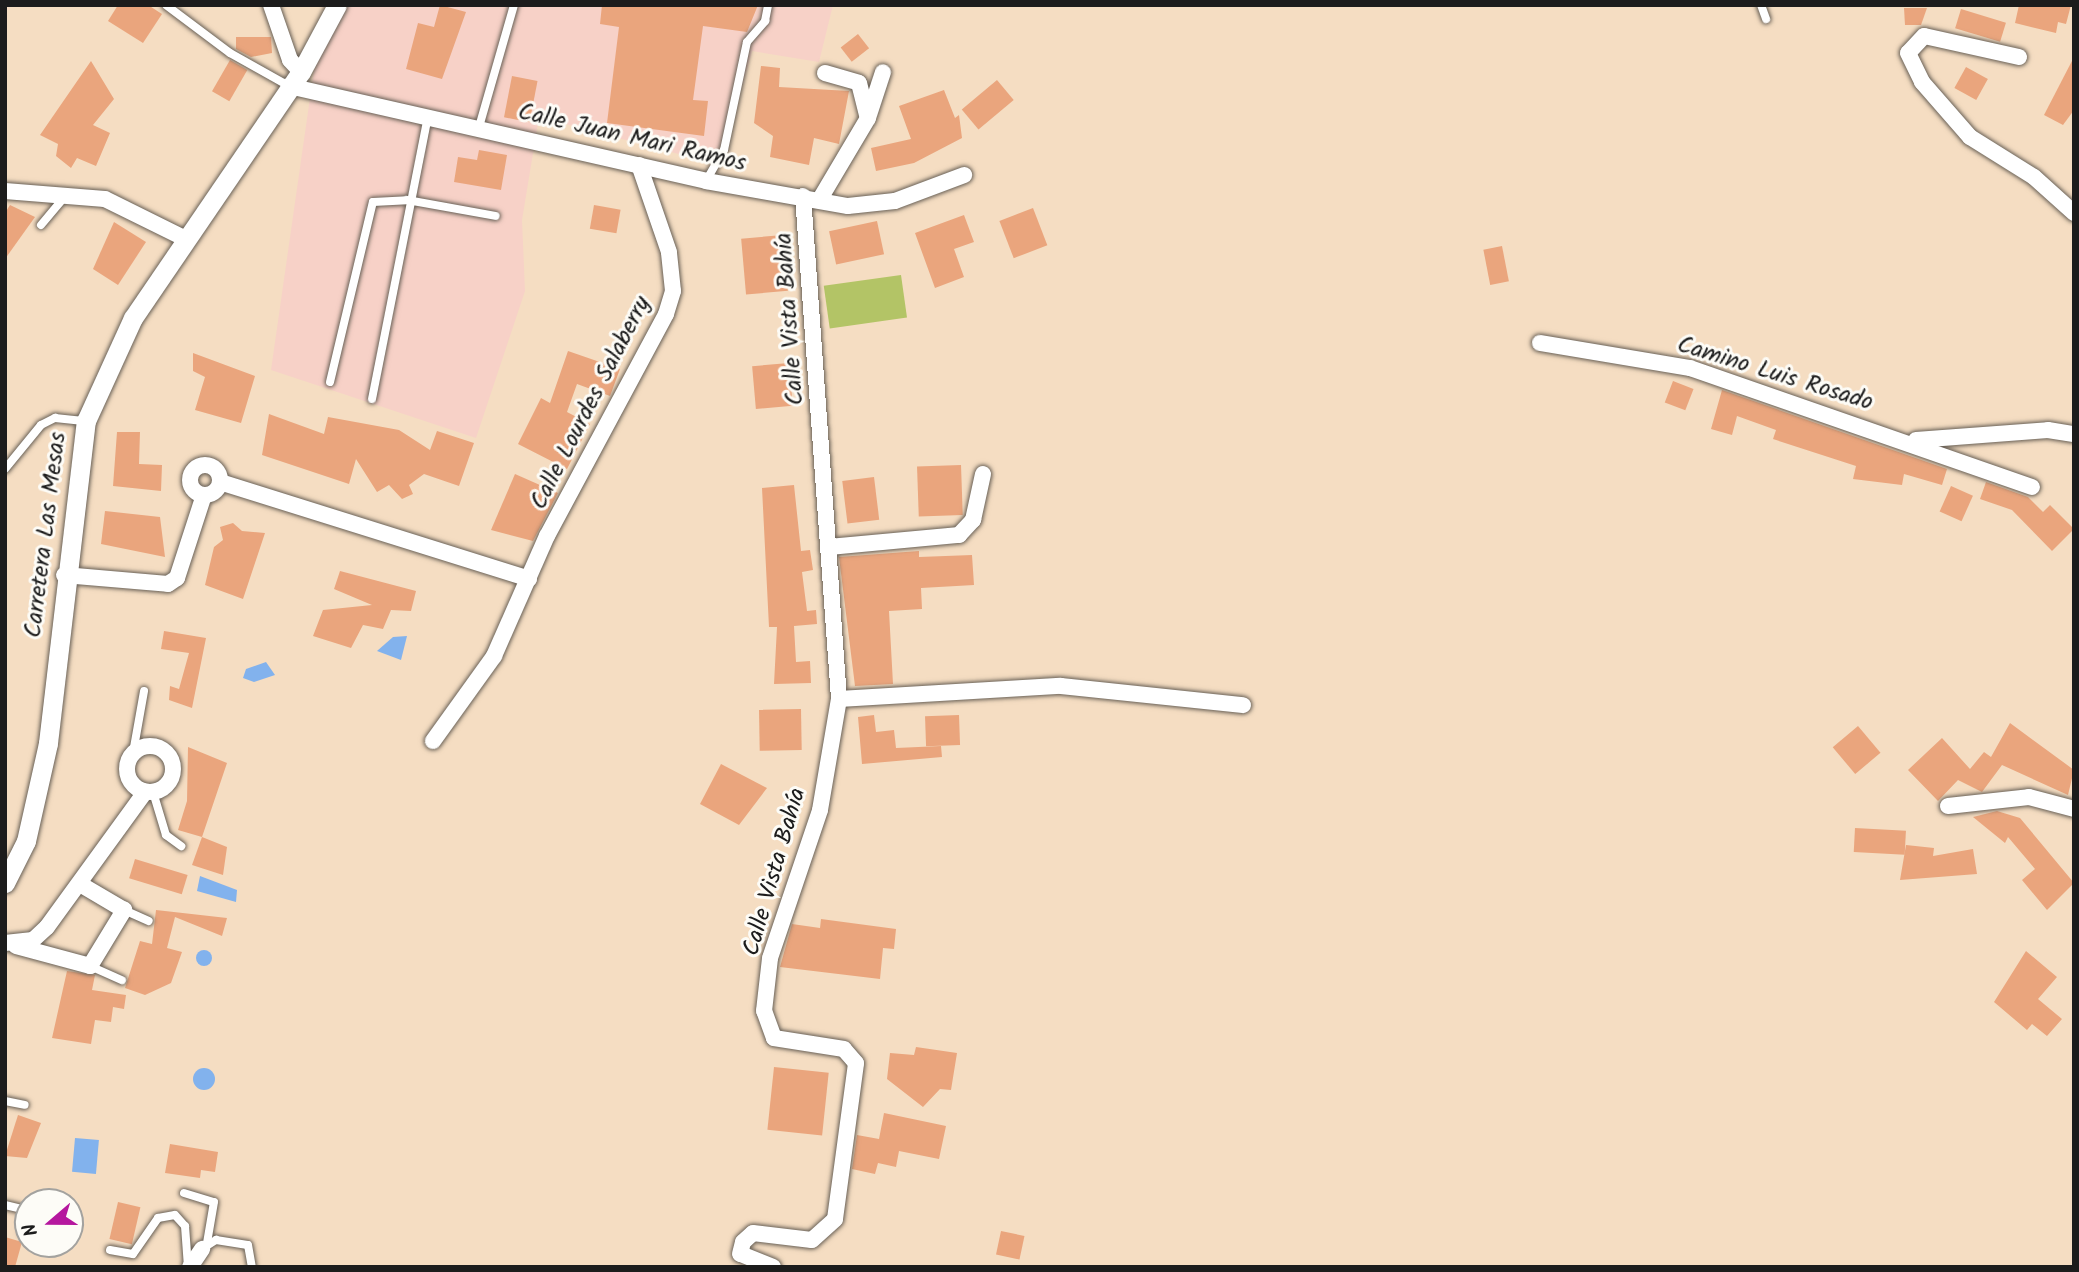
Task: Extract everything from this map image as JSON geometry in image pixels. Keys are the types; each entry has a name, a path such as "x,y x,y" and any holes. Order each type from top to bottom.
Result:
{"street":[{"path":"271,5 295,79"},
{"name":"Carretera Las Mesas","path":"5,883 26,841 48,743 64,575 86,421 122,339 186,239 295,79 337,5"},
{"path":"2019,57 1924,36 1908,53 1922,82 1970,137 2034,177 2074,213"},
{"path":"812,198 868,118 883,72"},
{"path":"825,74 859,83 868,118"},
{"name":"Calle Juan Mari Ramos","path":"295,79 428,115 706,181 848,206 895,201 964,175"},
{"name":"Calle Lourdes Salaberry","path":"433,741 482,677 673,291 669,252 639,165"},
{"path":"5,191 69,192 105,199 186,239"},
{"name":"Calle Vista Bahía","path":"773,1267 740,1254 743,1242 753,1233 812,1240 835,1219 856,1063 844,1049 774,1038 764,1011 770,958 820,810 839,699 812,198"},
{"name":"Camino Luis Rosado","path":"1540,343 1690,368 1912,441 2032,487"},
{"name":"Camino Luis Rosado","path":"1912,441 2048,430 2074,434"},
{"path":"204,495 191,487 195,467 211,465 220,482 529,579"},
{"path":"829,547 959,535 973,520 983,474"},
{"path":"64,575 168,584 177,578 204,495 220,482"},
{"path":"839,699 1061,686 1243,705"},
{"path":"9,944 47,927 149,792 167,785 172,762 155,746 133,753 128,776 149,792"},
{"path":"1948,806 2029,797 2074,809"},
{"path":"9,944 90,966 124,910 80,884"},
{"path":"189,1267 205,1246"}],"lane":[{"path":"166,5 230,54 295,79"},
{"path":"479,127 514,5"},
{"path":"706,181 724,150 747,42 765,21 768,5"},
{"path":"1761,5 1766,19"},
{"path":"372,398 407,200 428,115"},
{"path":"41,225 69,192"},
{"path":"330,382 366,210 373,202 407,200 496,216"},
{"path":"5,470 41,425 55,418 86,421"},
{"path":"133,753 144,691"},
{"path":"149,792 166,835 181,846"},
{"path":"124,910 149,921"},
{"path":"90,966 122,980"},
{"path":"5,1101 24,1105"},
{"path":"184,1193 214,1202 205,1246 248,1245 252,1267"},
{"path":"110,1250 133,1254 158,1218 175,1215 185,1226 189,1267"}],"shaded area":[{"path":"345,5 833,5 819,62 752,51 720,165 539,117 522,220 525,291 476,438 271,370 314,70"}],"green space":[{"path":"901,275 907,318 830,328 824,286"}],"water":[{"path":"407,636 401,660 377,651 393,637"},
{"path":"266,662 275,675 254,682 243,678 246,669"},
{"path":"200,876 237,890 236,902 197,891"},
{"path":"201,950 207,950 212,958 210,964 201,966 196,961 196,955"},
{"path":"204,1068 212,1071 215,1079 212,1087 204,1090 196,1087 193,1079 196,1071"},
{"path":"75,1138 99,1140 96,1174 72,1172"}],"building":[{"path":"118,5 148,5 162,14 143,43 108,21"},
{"path":"440,5 466,12 442,79 406,69 418,23 434,27"},
{"path":"602,5 758,5 747,32 703,26 693,100 708,101 704,136 607,123 619,27 600,24"},
{"path":"2019,5 2071,5 2066,24 2058,22 2056,33 2015,23"},
{"path":"1904,8 1927,8 1921,25 1905,25"},
{"path":"1961,9 2006,23 2000,42 1955,28"},
{"path":"858,34 869,48 852,62 841,48"},
{"path":"236,37 271,37 272,53 251,57 236,49"},
{"path":"2074,57 2074,110 2063,125 2044,115"},
{"path":"230,60 247,70 229,101 212,91"},
{"path":"91,61 114,99 93,125 110,133 96,166 77,158 71,168 56,156 58,144 40,135"},
{"path":"761,66 780,68 779,87 849,91 839,144 814,138 809,165 770,157 773,136 754,123"},
{"path":"1966,67 1988,79 1976,100 1954,88"},
{"path":"512,76 538,81 530,122 504,117"},
{"path":"997,80 1014,100 978,129 962,110"},
{"path":"944,90 955,118 959,115 962,138 914,163 876,171 871,148 911,139 899,106"},
{"path":"479,150 507,155 501,190 454,182 458,157 477,160"},
{"path":"10,205 35,217 5,259 5,213"},
{"path":"594,205 621,210 616,233 590,229"},
{"path":"1033,208 1047,245 1014,258 999,221"},
{"path":"964,215 974,242 954,249 964,277 935,288 915,233"},
{"path":"877,221 884,254 836,264 829,231"},
{"path":"114,222 146,242 118,285 93,269"},
{"path":"783,235 788,291 746,294 741,239"},
{"path":"1502,246 1509,281 1490,285 1483,250"},
{"path":"568,351 620,369 610,396 577,384 567,412 590,424 567,469 518,444 541,398 550,403"},
{"path":"193,353 255,376 241,423 195,410 205,377 193,371"},
{"path":"789,363 793,406 756,409 752,366"},
{"path":"1673,381 1694,389 1685,410 1665,402"},
{"path":"1722,390 1947,469 1942,485 1904,474 1902,485 1853,479 1856,466 1773,439 1776,430 1737,416 1732,435 1711,429"},
{"path":"269,414 324,434 328,417 399,430 430,450 437,431 474,443 459,486 424,474 409,485 413,494 402,499 389,485 377,492 356,459 349,484 262,455"},
{"path":"117,432 140,432 139,464 162,465 161,491 113,486"},
{"path":"961,465 963,515 919,517 917,467"},
{"path":"515,474 558,493 533,541 491,530"},
{"path":"874,477 879,520 847,524 842,481"},
{"path":"1986,482 2028,497 2043,512 2050,505 2074,529 2052,551 2012,510 1980,499"},
{"path":"794,485 801,551 810,550 813,570 802,572 807,611 816,610 817,624 794,626 796,662 810,661 811,683 774,684 777,627 769,627 762,488"},
{"path":"1951,486 1973,496 1962,521 1940,512"},
{"path":"105,511 160,517 165,557 101,544"},
{"path":"233,523 242,531 265,533 243,599 205,585 214,547 223,540 220,527"},
{"path":"919,551 919,557 972,555 974,585 921,588 922,609 889,611 893,684 855,686 839,557"},
{"path":"340,571 416,591 411,611 391,610 383,629 363,625 351,648 313,636 323,610 372,605 334,589"},
{"path":"164,631 206,638 192,708 169,700 170,686 179,689 189,653 161,649"},
{"path":"801,709 802,750 760,751 759,710"},
{"path":"874,715 876,732 894,730 896,748 941,746 942,757 862,764 858,717"},
{"path":"959,715 960,745 926,746 925,716"},
{"path":"2010,723 2074,770 2068,795 2002,765 1982,792 1958,780 1938,801 1908,770 1942,738 1970,769 1984,752 1991,757"},
{"path":"1858,726 1880,753 1855,774 1833,747"},
{"path":"188,747 227,763 202,837 178,830 187,801"},
{"path":"721,764 767,788 739,825 700,804"},
{"path":"1997,811 2020,818 2074,883 2047,910 2022,880 2035,869 2008,837 2005,843 1973,817"},
{"path":"1855,828 1906,831 1905,855 1854,852"},
{"path":"202,837 227,847 223,875 192,865"},
{"path":"1906,845 1934,848 1933,856 1973,849 1977,874 1900,880"},
{"path":"135,859 188,875 182,894 129,878"},
{"path":"156,910 227,918 222,936 175,917 167,948 182,952 171,983 145,995 125,988 140,941 152,944"},
{"path":"821,919 896,929 894,949 883,948 880,979 780,967 792,924 820,928"},
{"path":"2026,951 2057,977 2038,999 2062,1019 2047,1036 2032,1024 2027,1030 1994,1002"},
{"path":"67,971 95,975 92,990 126,995 124,1009 113,1007 111,1022 95,1020 91,1044 52,1038"},
{"path":"916,1047 957,1053 951,1090 940,1089 923,1107 887,1079 890,1053 914,1055"},
{"path":"774,1067 829,1073 822,1135 767,1130"},
{"path":"884,1113 946,1126 939,1159 899,1151 896,1167 878,1163 875,1174 852,1169 857,1135 879,1139"},
{"path":"18,1115 41,1123 27,1158 5,1156"},
{"path":"170,1144 218,1152 215,1172 201,1170 200,1178 165,1173"},
{"path":"118,1202 140,1207 132,1244 109,1239"},
{"path":"1001,1231 1024,1236 1019,1259 996,1254"},
{"path":"5,1237 14,1240 14,1258 18,1258 15,1267 5,1267"}]}
